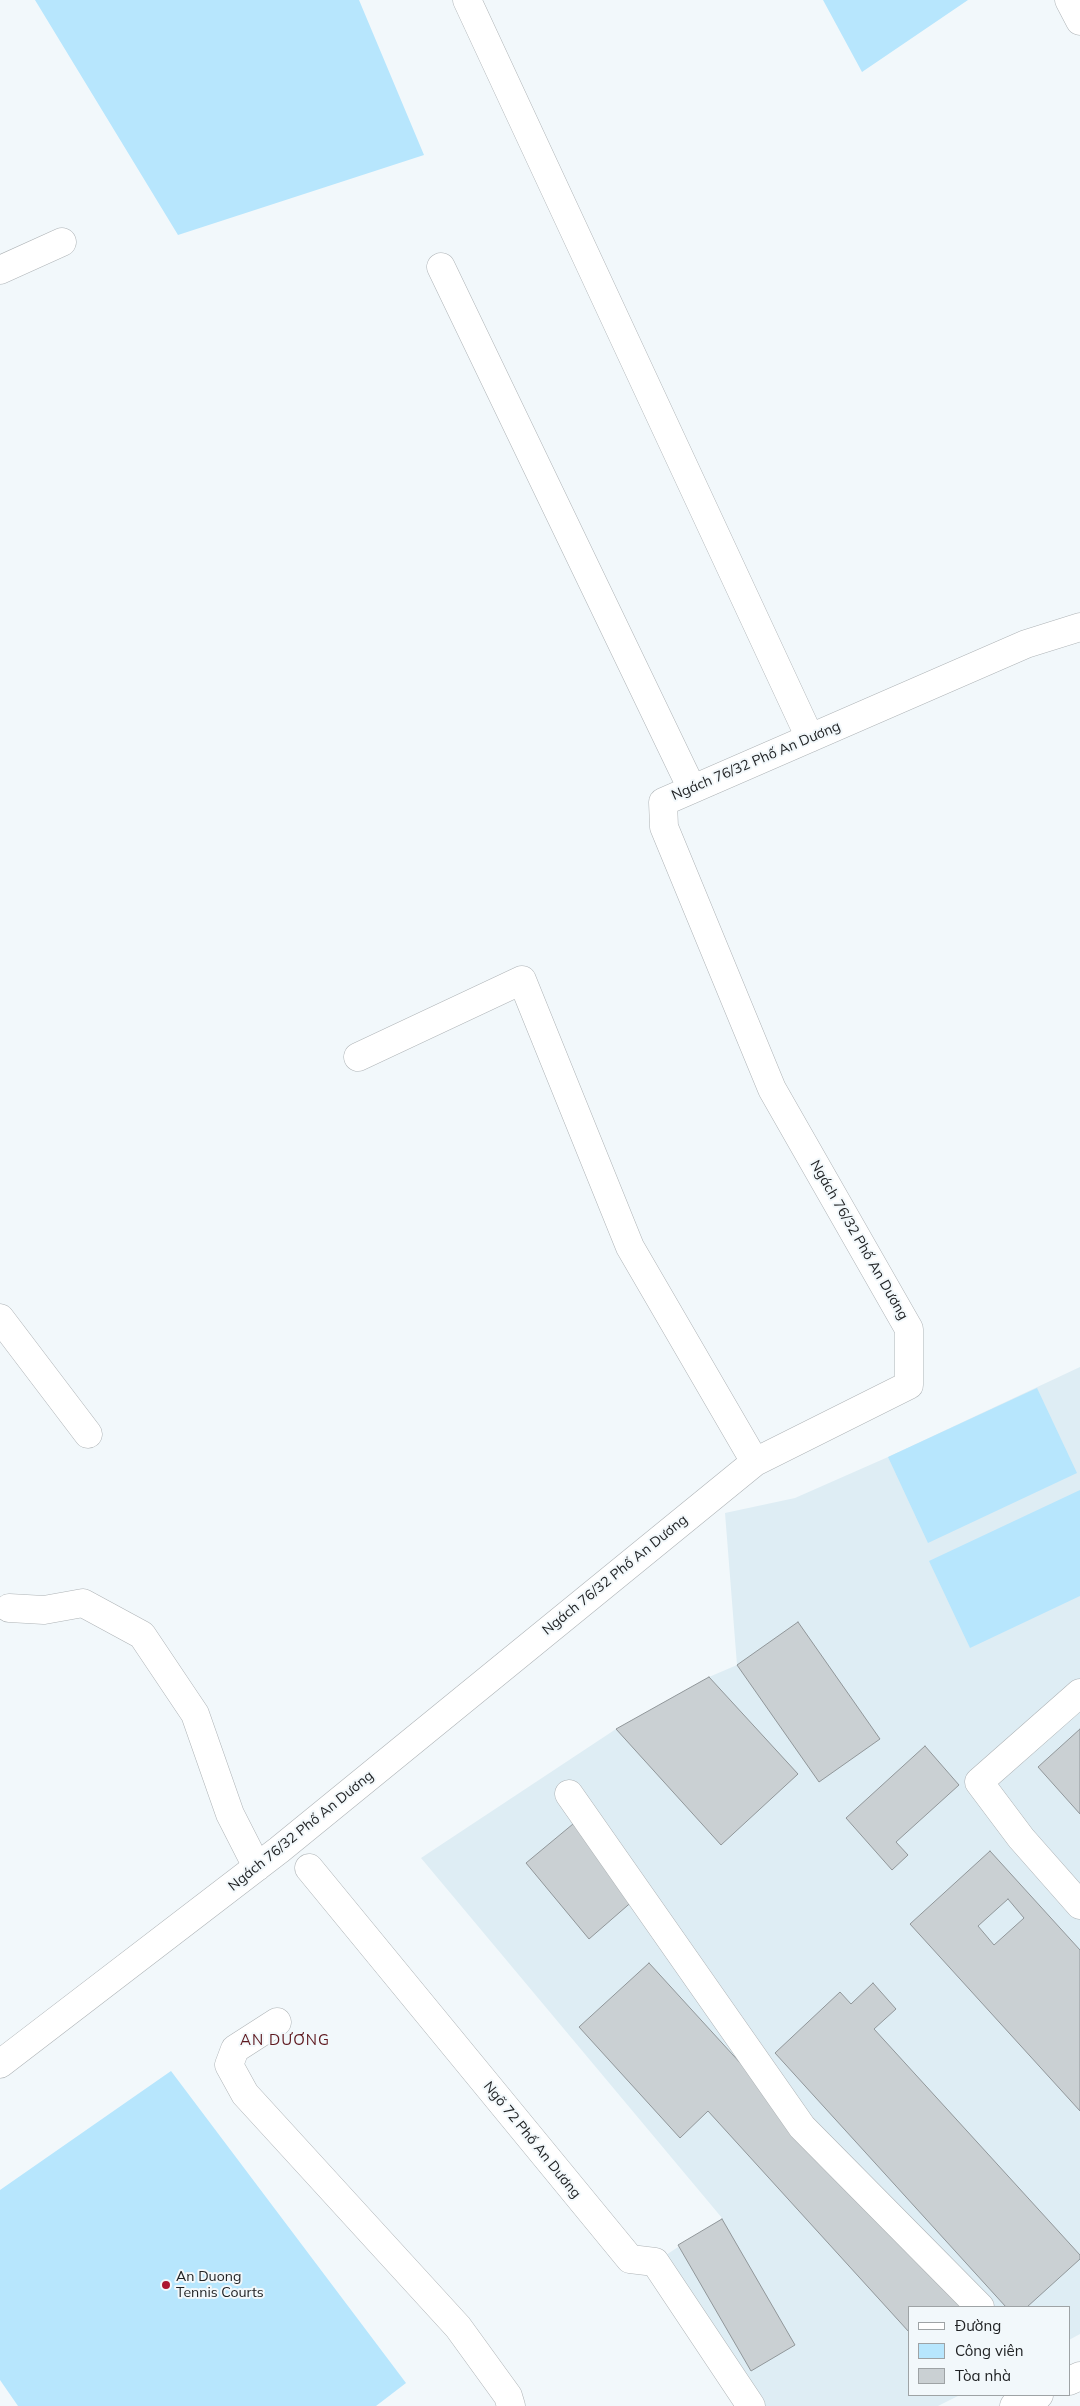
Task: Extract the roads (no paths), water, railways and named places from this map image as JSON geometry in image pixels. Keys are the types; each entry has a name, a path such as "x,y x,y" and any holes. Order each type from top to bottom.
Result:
{"street":[{"path":"467,0 810,738"},
{"path":"1069,0 1080,21"},
{"path":"0,270 62,242"},
{"path":"440,267 692,789"},
{"name":"Ngách 76/32 Phố An Dương","path":"0,2064 257,1867 754,1462 908,1385 909,1329 772,1088 664,827 663,802 1026,644 1080,627"},
{"path":"358,1057 522,980 630,1247 754,1462"},
{"path":"0,1318 88,1434"},
{"path":"9,1608 44,1610 83,1603 142,1635 195,1714 230,1814 257,1867"},
{"path":"1080,1693 979,1782 1021,1838 1080,1905"},
{"path":"569,1794 802,2126 979,2306"},
{"name":"Ngõ 72 Phố An Dương","path":"309,1868 630,2260 655,2262 751,2406"},
{"path":"277,2022 235,2049 229,2065 245,2094 458,2327 508,2396 511,2406"},
{"path":"1014,2406 1037,2396"}],"place":[{"name":"An Duong Tennis Courts","path":"166,2285"}],"district":[{"name":"AN DƯƠNG","path":"285,2040"}]}
